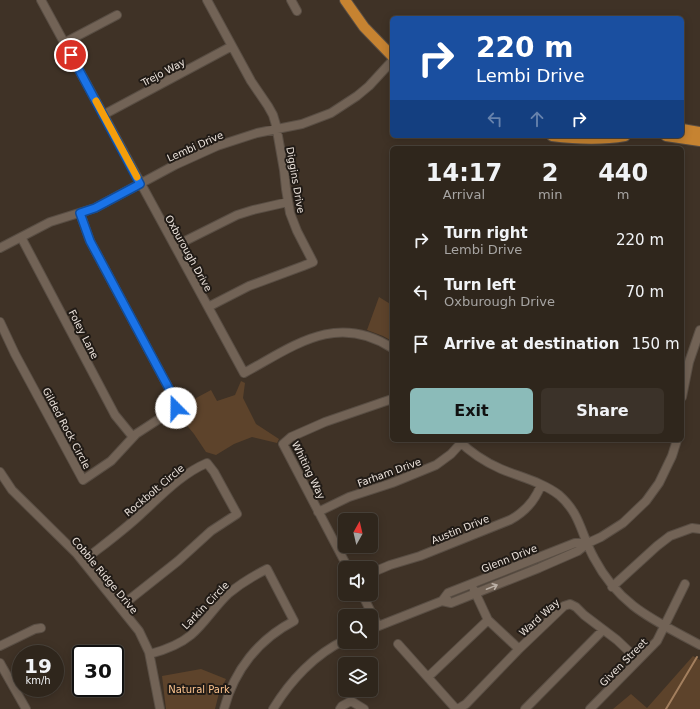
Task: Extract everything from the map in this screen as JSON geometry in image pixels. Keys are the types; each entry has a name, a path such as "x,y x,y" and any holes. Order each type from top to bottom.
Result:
{"main road":[{"path":"345,0 364,27 390,54"},
{"path":"684,129 700,132"},
{"path":"680,138 700,141"}],"street":[{"name":"Oxburough Drive","path":"41,0 244,373 302,342 327,333 341,332 363,334 390,347"},
{"name":"Diggins Drive","path":"207,0 251,81 273,116 277,129 288,202 295,225 313,262 249,286 208,307"},
{"path":"291,0 297,11"},
{"path":"64,43 117,15"},
{"name":"Trejo Way","path":"103,115 232,46"},
{"name":"Lembi Drive","path":"0,248 50,222 95,208 188,158 216,146 245,137 302,124 317,119 345,105 369,86 390,62"},
{"path":"175,246 236,215 259,208 288,202"},
{"name":"Gilded Rock Circle","path":"0,322 15,354 83,480 111,461 133,437 176,408 173,396 90,241 80,213"},
{"name":"Foley Lane","path":"21,237 116,415 133,437"},
{"path":"684,387 689,362 700,330"},
{"name":"Whiting Way","path":"344,561 283,444 291,437 325,422 390,400"},
{"path":"460,442 476,455 499,468 541,485 559,496 570,507 579,520 592,557 612,587 628,603 638,610 700,645"},
{"name":"Farham Drive","path":"318,512 349,497 372,488 392,483 432,467 444,460 460,442"},
{"name":"Glenn Drive","path":"378,626 470,590 474,589 477,593 578,551 588,543 601,537 623,523 646,501 665,472 676,442"},
{"name":"Rockbolt Circle","path":"83,561 141,514 167,490 197,467 206,463 214,472 237,514 211,531 178,562 120,607"},
{"name":"Cobble Ridge Drive","path":"0,472 12,490 83,561 139,631 150,654 160,709"},
{"name":"Austin Drive","path":"378,570 420,556 516,517 530,505 537,495 541,485"},
{"path":"612,587 670,536 692,528 700,529"},
{"name":"Glenn Drive","path":"442,601 448,593 575,543 588,543"},
{"name":"Larkin Circle","path":"150,654 184,641 229,594 251,577 266,569 294,621 267,638 248,659 231,687 224,709"},
{"name":"Given Street","path":"590,709 657,641 685,584"},
{"path":"477,593 488,620 519,649"},
{"name":"Ward Way","path":"457,709 466,704 519,649 564,606 570,604 576,606 584,615 618,640 638,660"},
{"path":"428,677 488,620"},
{"path":"0,646 35,629 41,628"},
{"path":"525,709 603,630"},
{"path":"273,709 290,684 299,674 324,652 338,644"},
{"path":"398,644 457,709"},
{"path":"0,663 26,709"},
{"path":"340,709 350,701 364,709"}],"green space":[{"path":"379,297 390,304 390,340 367,330"},
{"path":"241,381 245,383 243,398 256,424 279,439 277,443 252,437 234,444 216,455 206,452 180,417 185,410 185,404 211,390 217,401 235,395"},
{"path":"693,656 700,660 700,709 613,709 631,694 647,708"},
{"name":"Natural Park","path":"201,669 226,679 219,693 215,709 166,709 162,676"}],"waterway":[{"path":"666,709 697,657"}],"slow traffic":[{"path":"96,101 137,177"}],"route":[{"path":"71,55 140,184 95,208 80,213 86,233 173,396 176,408"}]}
